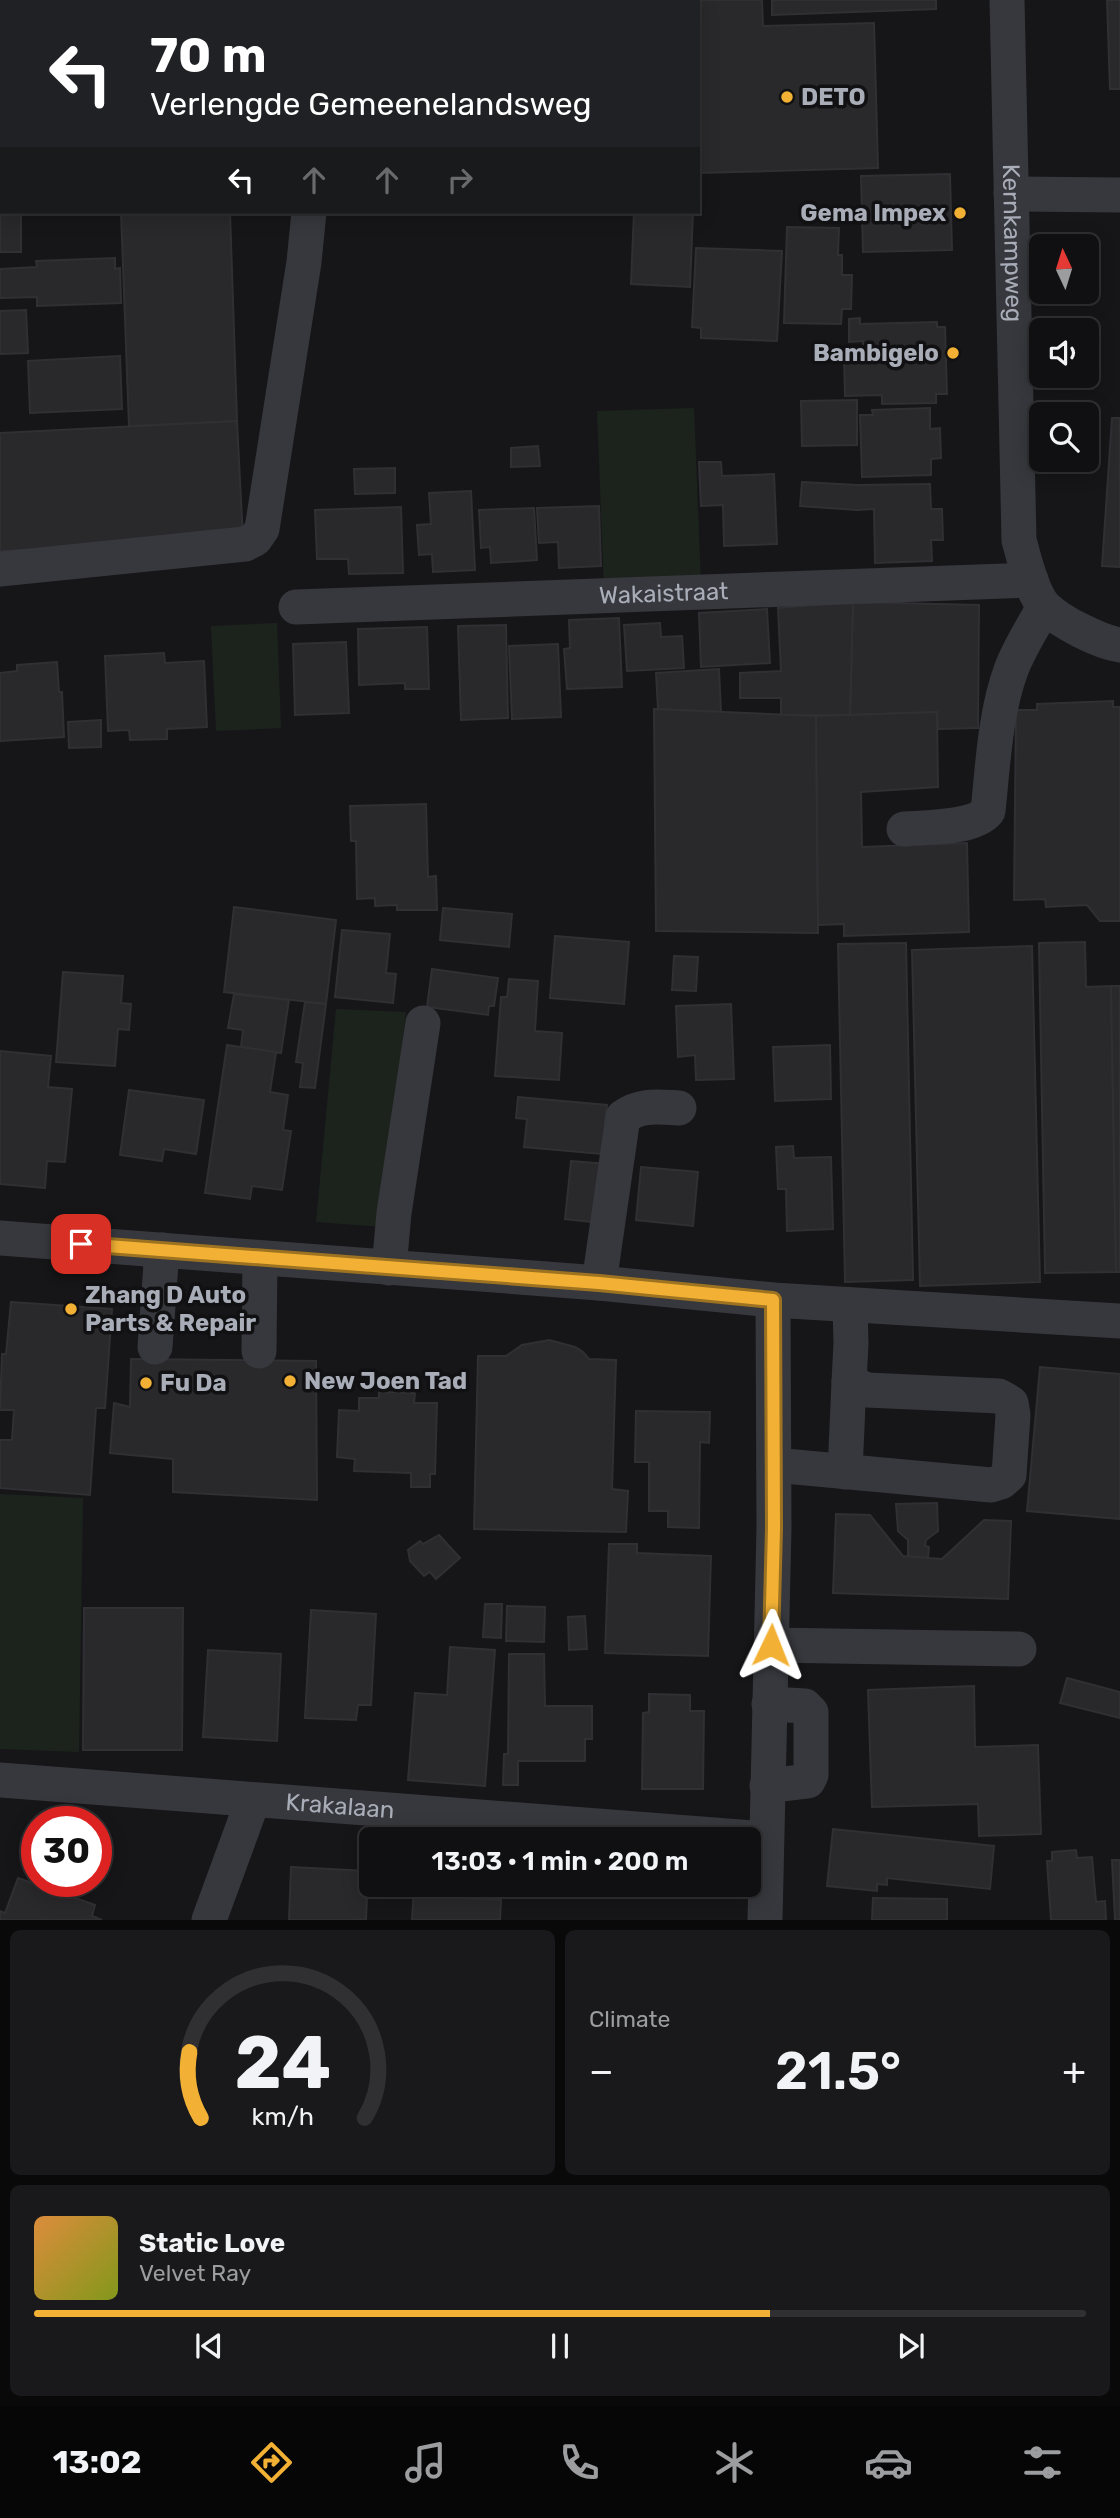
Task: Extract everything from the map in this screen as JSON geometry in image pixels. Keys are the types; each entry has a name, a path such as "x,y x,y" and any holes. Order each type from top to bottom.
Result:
{"street":[{"name":"Kernkampweg","path":"1007,0 1019,540 1038,594"},
{"path":"1011,194 1120,195"},
{"path":"0,569 245,544 255,539 262,529 303,273 309,214"},
{"path":"904,829 972,822 982,818 988,811 999,716 1006,684 1038,594 1075,627 1111,644 1120,645"},
{"name":"Wakaistraat","path":"296,607 1038,594"},
{"path":"389,1268 394,1213 423,1023"},
{"path":"599,1283 623,1117 642,1107 679,1108"},
{"path":"0,1238 599,1283 773,1300 1120,1321"},
{"path":"155,1347 162,1250"},
{"path":"259,1351 260,1258"},
{"path":"765,1920 774,1465 773,1300"},
{"path":"845,1472 851,1343 850,1305"},
{"path":"774,1465 991,1485 1001,1482 1009,1475 1013,1415 1011,1403 999,1396 867,1391 849,1382"},
{"path":"771,1645 1019,1649"},
{"name":"Krakalaan","path":"0,1780 766,1839"},
{"path":"209,1920 253,1800"}],"shaded area":[{"path":"694,408 701,584 604,588 597,411"},
{"path":"277,623 281,728 216,731 211,626"},
{"path":"336,1009 406,1012 383,1227 316,1222"},
{"path":"0,1494 83,1498 79,1752 0,1749"}],"building":[{"name":"DETO","path":"700,0 762,0 763,26 874,23 878,168 700,173"},
{"path":"772,0 936,0 936,9 772,15"},
{"path":"1107,0 1120,0 1120,89 1110,89"},
{"path":"950,174 952,250 863,252 861,176"},
{"path":"0,214 21,214 21,252 0,252"},
{"path":"121,214 230,214 237,421 129,426"},
{"path":"634,214 693,214 690,287 631,284"},
{"path":"787,227 839,228 838,255 842,255 842,275 852,275 851,309 842,309 841,324 784,323"},
{"path":"696,248 782,251 777,341 701,338 701,328 692,327"},
{"path":"115,258 115,269 120,268 121,303 37,306 37,297 0,298 0,269 37,267 36,261"},
{"path":"26,310 28,353 0,354 0,311"},
{"path":"860,318 860,324 937,322 937,327 945,327 947,394 936,394 936,403 882,404 882,395 845,396 844,355 863,354 863,341 849,342 849,319"},
{"path":"120,356 122,409 30,413 28,361"},
{"path":"857,400 857,445 802,446 801,401"},
{"path":"930,408 930,429 940,428 941,458 931,459 931,475 862,477 860,415 873,415 872,410"},
{"path":"1112,418 1120,418 1120,567 1102,566"},
{"path":"237,421 243,540 0,551 0,433"},
{"path":"538,446 540,466 511,467 511,448"},
{"path":"699,462 721,462 722,476 774,474 777,544 724,546 723,505 701,506"},
{"path":"395,468 395,493 355,494 354,469"},
{"path":"802,482 857,485 930,484 931,509 942,509 943,540 931,540 932,561 875,563 874,509 800,506"},
{"path":"471,491 475,570 433,572 432,554 419,555 417,525 431,524 429,493"},
{"path":"599,506 601,566 559,568 558,542 539,543 537,508"},
{"path":"401,507 403,573 349,574 348,559 317,559 315,510"},
{"path":"534,508 537,560 491,563 490,547 481,548 479,510"},
{"path":"853,602 979,605 978,728 938,729 937,712 850,715"},
{"path":"853,602 850,715 781,715 781,698 740,698 740,673 781,671 778,608"},
{"path":"767,609 770,663 701,667 699,613"},
{"path":"619,618 622,687 567,689 564,649 570,648 569,620"},
{"path":"660,623 661,637 682,636 684,668 627,671 624,625"},
{"path":"506,625 508,718 461,720 458,626"},
{"path":"427,627 429,689 405,689 405,683 359,685 358,629"},
{"path":"346,642 349,713 295,715 293,644"},
{"path":"558,644 561,717 512,719 509,646"},
{"path":"164,653 165,663 204,661 207,727 167,729 167,739 130,740 129,730 108,731 105,656"},
{"path":"57,662 59,692 62,692 64,737 0,741 0,673 17,671 17,665"},
{"path":"719,669 721,712 658,709 656,673"},
{"path":"1113,701 1113,707 1120,707 1120,921 1100,921 1087,905 1046,907 1045,899 1014,900 1016,710 1037,710 1037,704"},
{"path":"654,709 816,716 818,933 656,931"},
{"path":"937,712 938,787 861,792 862,847 967,843 969,932 844,936 844,924 818,925 816,716"},
{"path":"101,720 101,747 69,748 68,722"},
{"path":"426,804 428,877 436,876 437,910 397,910 397,905 375,906 375,898 357,899 356,841 351,841 350,806"},
{"path":"234,907 336,920 326,1004 224,992"},
{"path":"443,908 512,914 509,947 440,940"},
{"path":"342,930 390,934 386,973 396,974 393,1003 335,997"},
{"path":"555,936 629,942 624,1004 550,998"},
{"path":"1085,942 1086,987 1111,986 1116,1272 1045,1273 1039,943"},
{"path":"906,943 913,1280 845,1282 838,944"},
{"path":"1032,946 1040,1282 920,1286 912,950"},
{"path":"674,956 698,957 696,991 672,990"},
{"path":"432,969 498,978 494,1006 489,1006 488,1015 427,1007"},
{"path":"63,972 123,976 121,1003 131,1004 129,1030 118,1029 115,1066 56,1062"},
{"path":"509,979 538,981 535,1031 562,1033 559,1080 495,1076 501,997 507,997"},
{"path":"1111,986 1120,986 1120,1272 1116,1272"},
{"path":"234,994 289,1000 281,1053 241,1047 243,1030 228,1028"},
{"path":"305,1002 326,1004 315,1088 300,1087 303,1063 296,1062"},
{"path":"731,1004 734,1079 696,1080 695,1055 678,1057 676,1006"},
{"path":"227,1045 276,1052 270,1092 288,1095 283,1130 291,1131 282,1190 252,1186 250,1199 205,1193"},
{"path":"830,1045 831,1099 775,1101 773,1047"},
{"path":"0,1051 51,1056 48,1087 72,1089 65,1162 47,1161 45,1188 0,1184"},
{"path":"129,1090 204,1100 196,1154 164,1149 162,1161 120,1155"},
{"path":"518,1097 607,1105 605,1123 613,1155 524,1147 527,1119 516,1118"},
{"path":"793,1146 794,1158 831,1157 833,1229 787,1231 786,1189 778,1189 776,1147"},
{"path":"571,1161 607,1164 601,1223 565,1219"},
{"path":"641,1167 698,1172 693,1226 636,1220"},
{"path":"11,1302 112,1309 105,1408 96,1408 90,1495 0,1488 0,1440 12,1440 14,1410 0,1410 2,1354 6,1354"},
{"path":"549,1340 575,1347 589,1359 616,1360 612,1489 628,1491 626,1532 474,1529 478,1356 506,1356 522,1345"},
{"path":"131,1359 316,1361 317,1500 173,1492 173,1459 110,1453 114,1403 130,1407"},
{"path":"1040,1367 1120,1374 1120,1519 1027,1511"},
{"path":"379,1392 415,1393 414,1403 437,1403 435,1474 430,1474 430,1487 411,1487 411,1473 354,1471 355,1459 337,1457 339,1410 359,1411 359,1398 379,1398"},
{"path":"636,1411 710,1412 709,1443 700,1442 699,1528 668,1527 668,1511 649,1511 649,1462 635,1462"},
{"path":"937,1503 938,1531 926,1540 925,1546 929,1547 928,1558 908,1556 908,1540 898,1531 896,1504"},
{"path":"836,1514 870,1515 903,1556 942,1559 984,1520 1011,1521 1008,1599 833,1593"},
{"path":"439,1535 460,1558 436,1579 430,1572 424,1576 410,1561 408,1550 420,1541 423,1544"},
{"path":"609,1544 637,1544 637,1553 711,1556 708,1656 605,1653"},
{"path":"485,1604 502,1604 501,1638 483,1637"},
{"path":"507,1606 545,1607 544,1642 506,1641"},
{"path":"84,1608 183,1608 182,1750 83,1750"},
{"path":"311,1610 376,1614 371,1705 358,1705 356,1720 305,1718"},
{"path":"585,1616 587,1649 569,1650 568,1617"},
{"path":"450,1647 495,1650 485,1786 408,1780 415,1693 447,1695"},
{"path":"208,1650 281,1654 277,1741 203,1737"},
{"path":"509,1654 544,1654 545,1706 592,1706 592,1739 585,1739 585,1761 518,1761 518,1785 503,1785 504,1754 508,1754"},
{"path":"1067,1678 1120,1692 1120,1718 1060,1703"},
{"path":"974,1686 975,1747 1038,1745 1041,1834 979,1836 978,1804 872,1807 868,1690"},
{"path":"649,1694 690,1695 690,1711 704,1711 703,1789 642,1789 643,1713 649,1712"},
{"path":"833,1829 994,1846 990,1889 887,1878 887,1885 877,1884 877,1891 827,1886"},
{"path":"1076,1850 1077,1858 1092,1857 1096,1902 1105,1901 1106,1920 1051,1920 1047,1861 1052,1861 1052,1852"},
{"path":"1112,1860 1120,1860 1120,1920 1115,1920"},
{"path":"291,1867 359,1871 359,1897 367,1897 366,1920 289,1920"},
{"path":"18,1878 21,1879 21,1897 72,1897 95,1905 92,1916 102,1920 0,1920 0,1911 5,1913"},
{"path":"413,1897 501,1900 500,1920 412,1920"},
{"path":"873,1898 947,1899 947,1920 872,1920"}],"place":[{"name":"DETO","path":"787,97"},
{"name":"Gema Impex","path":"960,213"},
{"name":"Bambigelo","path":"953,353"},
{"name":"Zhang D Auto Parts & Repair","path":"71,1309"},
{"name":"New Joen Tad","path":"290,1381"},
{"name":"Fu Da","path":"146,1383"}],"route":[{"path":"81,1244 599,1283 773,1300 774,1528 771,1645"}]}
